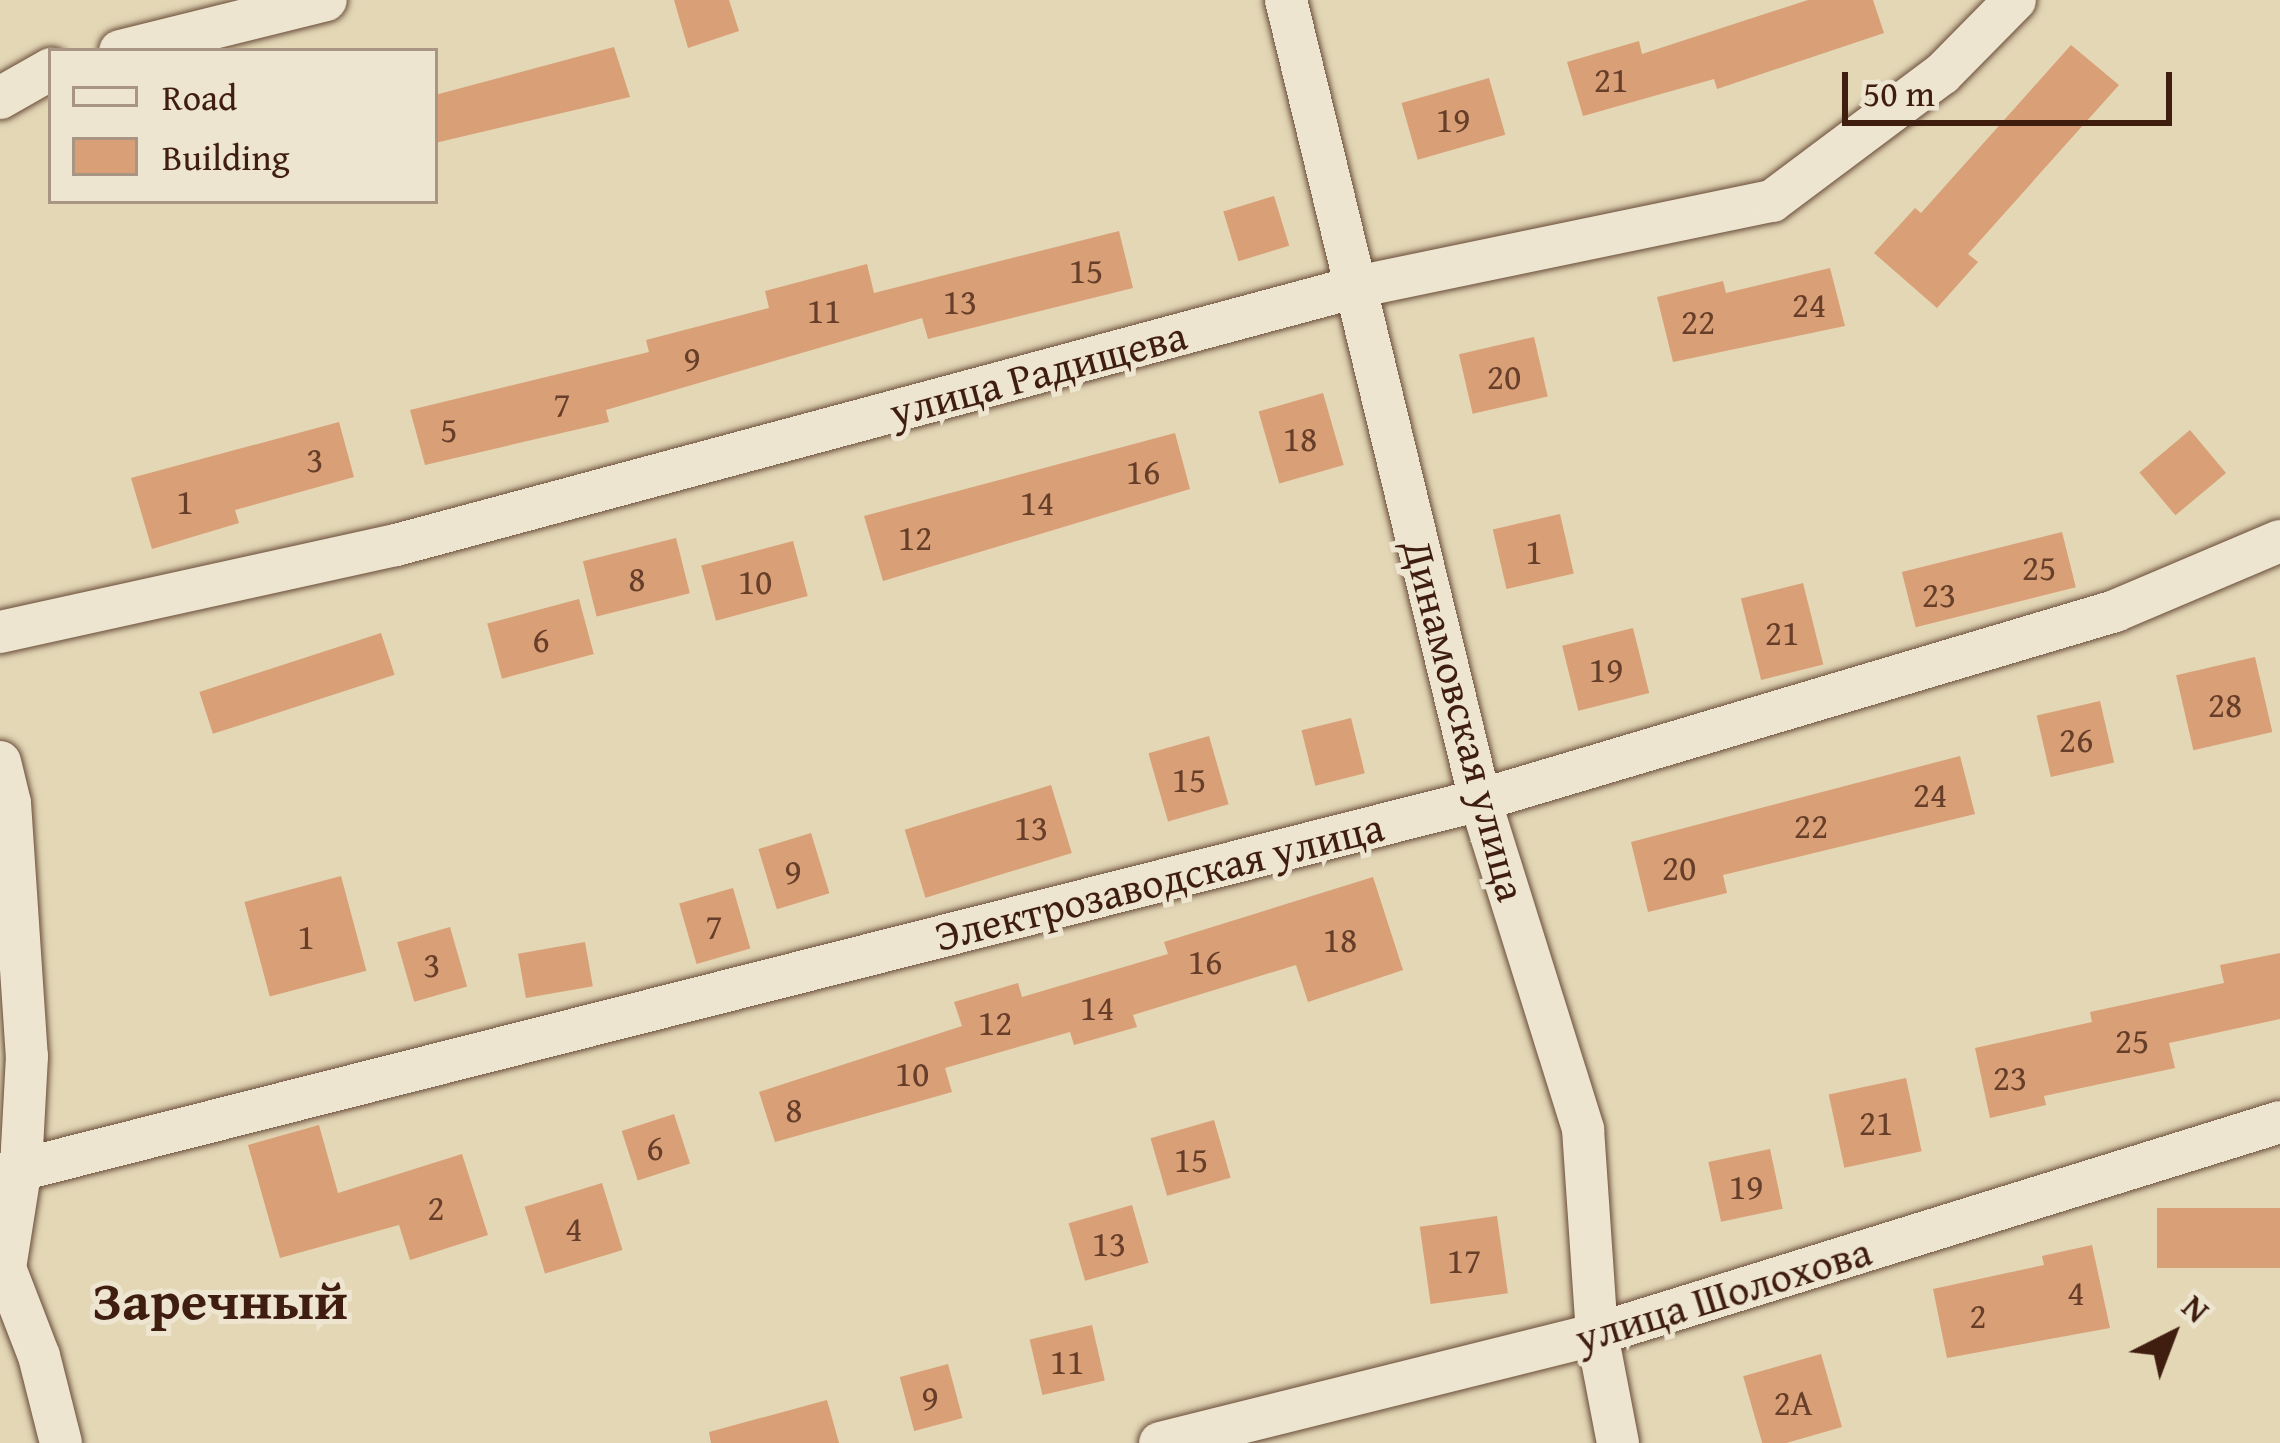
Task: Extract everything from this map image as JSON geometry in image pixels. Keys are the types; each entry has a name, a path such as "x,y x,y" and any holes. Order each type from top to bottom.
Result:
{"street":[{"path":"132,48 326,0"},
{"name":"Динамовская улица","path":"1286,0 1480,800 1583,1129 1597,1334 1618,1443"},
{"name":"улица Радищева","path":"0,632 397,545 1356,287 1772,200 1942,74 2015,0"},
{"path":"0,98 48,71"},
{"name":"Электрозаводская улица","path":"11,1171 1480,800 2115,611 2280,541"},
{"path":"0,762 10,803 27,1056 11,1171 5,1268 39,1356 61,1443"},
{"name":"улица Шолохова","path":"1160,1443 1597,1334 2280,1122"}],"building":[{"path":"674,0 729,0 739,31 688,48"},
{"path":"1808,0 1873,0 1884,33 1717,89 1714,79 1583,116 1567,62 1639,41 1642,54"},
{"path":"2071,45 2119,85 1968,254 1978,262 1937,308 1874,253 1915,208 1921,213"},
{"path":"614,47 630,97 438,142 438,94"},
{"path":"1489,78 1505,135 1418,160 1402,103"},
{"path":"1274,196 1289,246 1239,261 1223,211"},
{"path":"1119,231 1133,288 928,339 922,318 606,410 609,422 425,465 410,410 649,352 646,340 769,308 765,291 867,264 874,293"},
{"path":"1830,268 1845,326 1673,362 1657,297 1723,281 1726,293"},
{"path":"1534,337 1548,396 1473,414 1459,354"},
{"path":"1323,393 1344,465 1279,484 1259,411"},
{"path":"339,422 354,477 235,510 239,523 152,549 131,478"},
{"path":"2190,430 2226,473 2175,515 2139,472"},
{"path":"1175,433 1190,489 883,581 864,516"},
{"path":"1560,514 1574,573 1506,589 1493,530"},
{"path":"2062,532 2076,587 1916,627 1902,572"},
{"path":"676,538 690,593 597,617 583,561"},
{"path":"793,541 808,596 716,621 701,566"},
{"path":"1803,583 1823,665 1761,680 1741,598"},
{"path":"579,599 594,654 502,679 487,624"},
{"path":"1633,628 1649,693 1578,711 1562,646"},
{"path":"381,633 395,675 213,734 199,692"},
{"path":"2255,657 2272,732 2193,750 2176,675"},
{"path":"2100,701 2114,762 2051,777 2037,716"},
{"path":"1351,718 1365,773 1315,786 1302,730"},
{"path":"1209,736 1229,804 1168,822 1148,753"},
{"path":"1960,756 1975,814 1723,875 1727,893 1648,912 1631,842"},
{"path":"1051,785 1072,853 925,898 905,830"},
{"path":"811,833 829,893 777,909 758,849"},
{"path":"341,876 366,971 270,997 244,902"},
{"path":"1373,877 1403,970 1308,1002 1296,965 1133,1015 1137,1027 1074,1045 1070,1032 945,1068 952,1092 775,1142 759,1092 962,1026 954,1002 1018,983 1022,997 1168,954 1164,942"},
{"path":"733,888 750,949 697,964 679,903"},
{"path":"450,927 467,987 414,1002 397,942"},
{"path":"585,942 593,986 526,998 518,954"},
{"path":"2280,953 2280,1019 2169,1043 2175,1068 2044,1096 2046,1105 1990,1118 1975,1048 2092,1022 2090,1012 2224,983 2220,965"},
{"path":"1906,1078 1922,1151 1844,1168 1829,1094"},
{"path":"674,1114 690,1163 638,1180 622,1131"},
{"path":"1214,1120 1231,1178 1167,1196 1151,1138"},
{"path":"319,1125 338,1193 462,1154 488,1235 410,1260 399,1225 280,1258 248,1145"},
{"path":"1770,1149 1783,1209 1721,1222 1708,1162"},
{"path":"602,1183 622,1250 545,1274 525,1207"},
{"path":"1132,1205 1149,1263 1085,1281 1069,1223"},
{"path":"2157,1208 2280,1208 2280,1268 2157,1268"},
{"path":"1497,1216 1508,1293 1431,1304 1420,1227"},
{"path":"2092,1245 2110,1328 1947,1358 1933,1289 2044,1265 2042,1256"},
{"path":"1092,1325 1105,1381 1042,1395 1030,1339"},
{"path":"1821,1354 1842,1427 1786,1443 1762,1443 1743,1376"},
{"path":"948,1364 962,1418 914,1431 900,1377"},
{"path":"827,1400 839,1443 711,1443 709,1432"}],"district":[{"name":"Заречный","path":"220,1300"}]}
